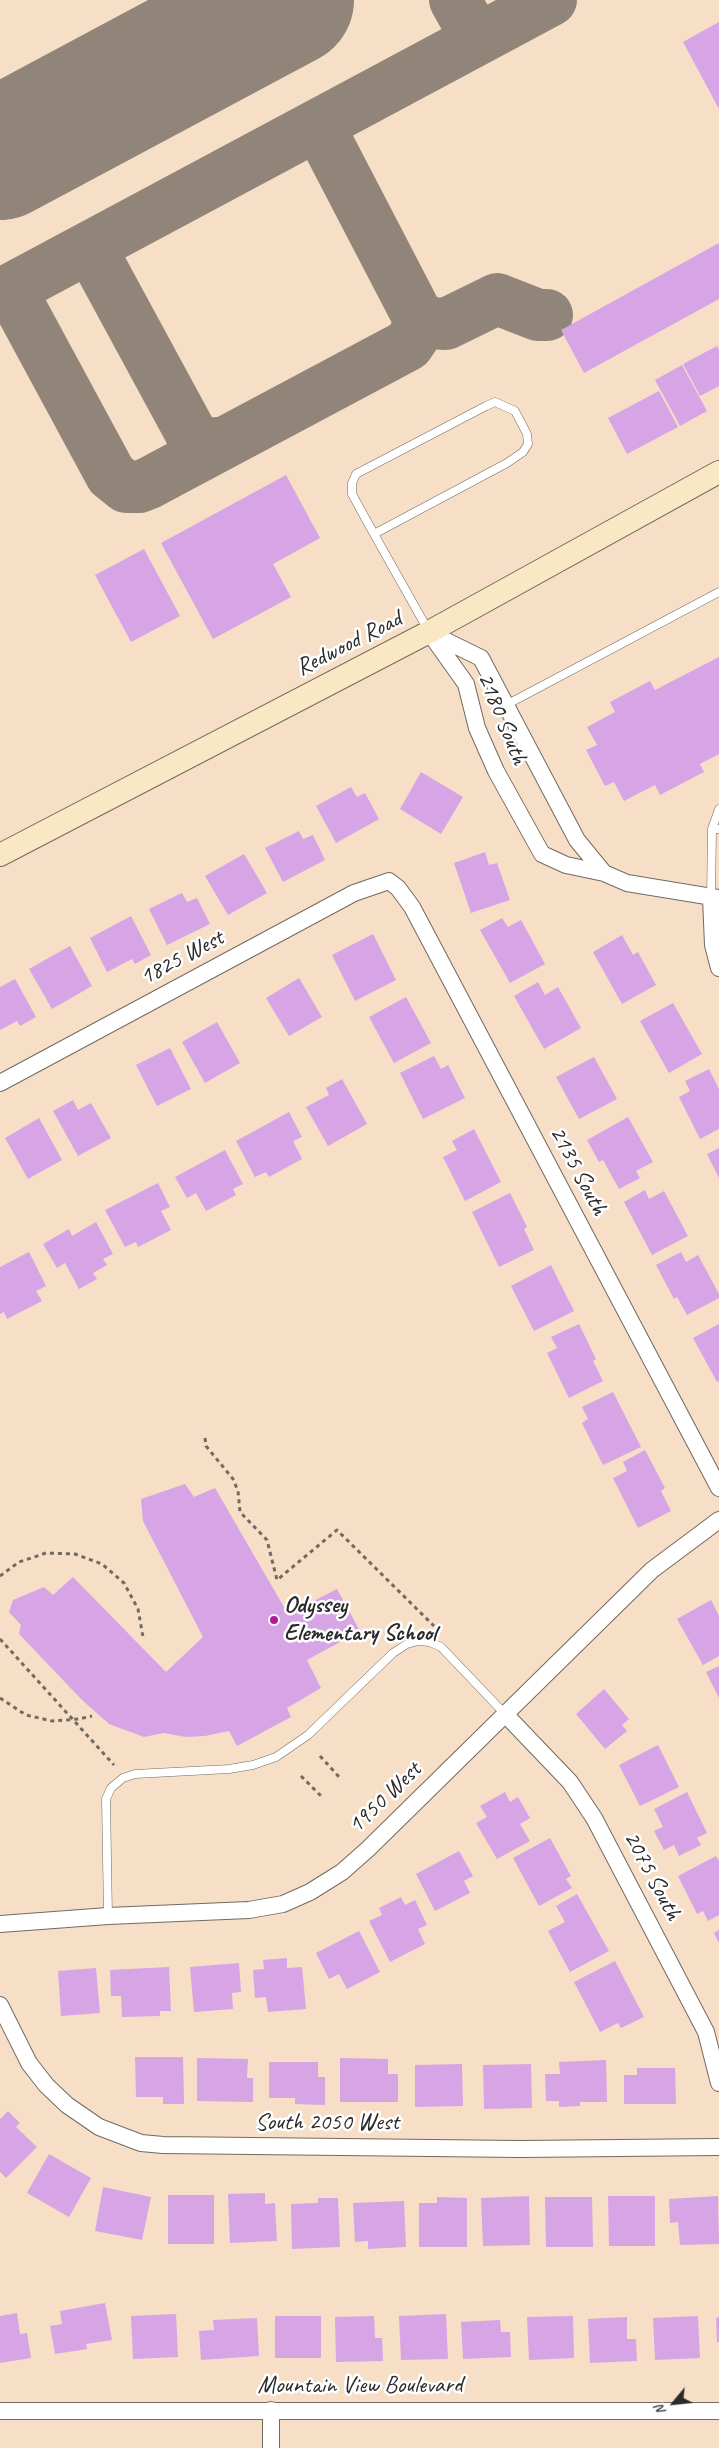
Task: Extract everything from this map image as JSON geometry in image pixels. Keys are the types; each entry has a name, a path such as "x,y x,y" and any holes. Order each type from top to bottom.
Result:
{"main road":[{"name":"Redwood Road","path":"0,855 429,632 719,472"}],"street":[{"name":"2180 South","path":"429,632 481,658 577,840 604,873"},
{"name":"2180 South","path":"429,632 466,684 477,728 492,763 542,854 566,865 604,873 627,882 715,898"},
{"name":"1825 West","path":"0,1083 354,893 389,881"},
{"name":"2135 South","path":"389,881 398,888 412,907 719,1488"},
{"path":"715,898 714,945 719,968"},
{"name":"1950 West","path":"0,1924 108,1916 249,1910 283,1904 310,1892 342,1872 368,1849 652,1570 719,1520"},
{"name":"2075 South","path":"505,1714 570,1782 594,1818 706,2032 719,2083"},
{"name":"South 2050 West","path":"0,2005 29,2063 46,2085 67,2105 98,2127 141,2143 163,2145 520,2149 719,2147"},
{"path":"271,2410 272,2448"},
{"name":"Mountain View Boulevard","path":"0,2411 719,2410"}],"lane":[{"path":"374,534 507,463 523,452 528,444 527,434 514,411 503,404 495,402 356,474 352,483 352,494 374,534 429,632"},
{"path":"506,705 719,592"},
{"path":"715,898 715,829 719,809"},
{"path":"108,1916 106,1799 111,1788 123,1778 135,1774 253,1766 276,1757 308,1735 393,1653 407,1644 418,1641 430,1642 441,1647 505,1714"}],"path":[{"path":"205,1438 206,1446 234,1479 238,1490 240,1512 267,1540 278,1580 337,1530 434,1626"},
{"path":"0,1576 18,1562 46,1553 75,1554 102,1564 124,1583 138,1609 143,1637"},
{"path":"0,1639 114,1765"},
{"path":"0,1698 26,1715 52,1721 74,1720 92,1716"},
{"path":"320,1756 342,1779"},
{"path":"300,1776 322,1798"}],"building":[{"path":"719,22 719,109 683,42"},
{"path":"719,243 719,299 584,373 561,330"},
{"path":"717,346 719,350 719,386 700,396 683,364"},
{"path":"682,365 707,411 680,426 655,380"},
{"path":"659,391 678,427 627,454 608,418"},
{"path":"286,475 320,538 273,564 291,597 213,639 161,543"},
{"path":"144,549 180,616 131,642 95,575"},
{"path":"719,657 719,754 700,764 704,772 660,795 655,785 624,801 614,782 605,786 586,750 597,745 587,727 615,712 610,702 650,681 655,690"},
{"path":"421,772 463,797 441,834 400,809"},
{"path":"351,787 357,797 365,793 379,819 336,843 316,806"},
{"path":"299,831 303,839 313,835 325,860 283,882 265,848"},
{"path":"485,852 489,865 497,863 510,900 471,913 454,863"},
{"path":"244,854 267,893 228,915 205,876"},
{"path":"182,893 187,902 197,898 210,924 167,945 149,909"},
{"path":"131,916 151,955 135,964 132,959 107,972 90,938"},
{"path":"502,918 508,927 521,920 545,964 510,983 480,930"},
{"path":"373,934 396,980 355,1001 332,955"},
{"path":"622,935 633,955 638,952 656,985 622,1004 593,952"},
{"path":"70,946 92,986 52,1009 29,969"},
{"path":"299,978 322,1017 289,1036 266,998"},
{"path":"15,979 36,1017 20,1026 17,1021 0,1030 0,987"},
{"path":"538,982 545,995 558,987 581,1028 544,1049 514,996"},
{"path":"406,997 431,1043 394,1063 369,1017"},
{"path":"673,1003 702,1054 669,1073 640,1021"},
{"path":"217,1022 240,1063 205,1083 182,1042"},
{"path":"170,1048 191,1089 157,1106 136,1065"},
{"path":"434,1056 441,1069 448,1065 465,1098 423,1119 400,1073"},
{"path":"594,1057 617,1099 579,1119 556,1077"},
{"path":"709,1069 719,1089 719,1129 700,1139 679,1097 690,1091 685,1081"},
{"path":"342,1079 367,1124 328,1146 306,1107 329,1095 326,1088"},
{"path":"73,1100 78,1110 91,1103 111,1138 78,1156 53,1111"},
{"path":"289,1112 302,1137 293,1141 302,1159 269,1177 266,1172 255,1177 236,1141"},
{"path":"628,1117 653,1162 636,1171 640,1178 619,1189 603,1160 599,1162 587,1140"},
{"path":"39,1118 62,1160 28,1179 5,1138"},
{"path":"474,1129 501,1182 465,1201 443,1157 457,1150 452,1141"},
{"path":"719,1148 719,1178 707,1154"},
{"path":"225,1150 243,1184 233,1189 236,1195 206,1211 196,1193 187,1198 175,1177"},
{"path":"158,1183 170,1207 161,1211 171,1230 138,1247 136,1242 125,1247 105,1210"},
{"path":"645,1190 649,1199 664,1191 688,1236 652,1255 624,1202"},
{"path":"510,1193 527,1227 524,1229 534,1250 499,1267 472,1212"},
{"path":"96,1222 113,1254 103,1259 107,1265 93,1273 97,1279 79,1289 65,1263 57,1268 43,1244 69,1229 72,1236"},
{"path":"29,1252 46,1286 36,1291 42,1301 7,1319 4,1312 0,1314 0,1267"},
{"path":"681,1252 686,1262 698,1255 719,1294 719,1298 687,1315 677,1297 674,1299 656,1265"},
{"path":"551,1265 574,1311 534,1331 511,1286"},
{"path":"579,1324 596,1359 593,1361 603,1381 569,1398 547,1353 557,1348 551,1337"},
{"path":"719,1324 719,1381 717,1382 693,1338"},
{"path":"613,1392 641,1447 603,1465 582,1423 588,1419 582,1407"},
{"path":"645,1450 665,1488 661,1491 671,1511 638,1528 613,1478 627,1471 623,1462"},
{"name":"Odyssey Elementary School","path":"185,1484 194,1497 215,1488 288,1614 337,1589 360,1631 307,1660 321,1688 287,1708 291,1717 237,1746 229,1731 205,1736 186,1737 164,1733 144,1737 109,1724 82,1700 19,1634 21,1625 9,1612 13,1600 44,1587 53,1595 73,1577 166,1672 203,1637 143,1521 141,1499"},
{"path":"711,1600 719,1616 719,1656 703,1665 677,1619"},
{"path":"719,1666 719,1698 706,1672"},
{"path":"604,1689 629,1719 622,1725 627,1731 605,1749 576,1714"},
{"path":"658,1745 679,1787 640,1806 619,1765"},
{"path":"505,1792 510,1802 518,1797 530,1818 520,1824 530,1841 497,1859 476,1823 487,1817 480,1806"},
{"path":"687,1792 707,1833 697,1838 701,1845 679,1856 674,1845 664,1850 654,1831 663,1827 654,1809"},
{"path":"550,1838 571,1876 566,1879 572,1888 539,1906 513,1858"},
{"path":"459,1851 473,1876 464,1881 470,1893 435,1911 416,1874"},
{"path":"716,1856 719,1861 719,1915 708,1921 703,1911 697,1914 678,1876"},
{"path":"577,1894 609,1951 570,1972 548,1931 565,1922 556,1906"},
{"path":"401,1897 405,1905 415,1900 427,1925 418,1929 425,1944 390,1962 369,1921 382,1915 379,1908"},
{"path":"719,1930 719,1943 714,1933"},
{"path":"359,1931 380,1972 347,1989 339,1974 329,1979 316,1953"},
{"path":"287,1958 287,1968 302,1967 306,2009 268,2012 266,1997 255,1998 253,1970 264,1969 263,1960"},
{"path":"615,1961 644,2017 621,2028 618,2023 600,2032 574,1982"},
{"path":"239,1963 241,1992 232,1993 233,2009 194,2012 190,1967"},
{"path":"169,1967 171,2011 160,2011 160,2016 122,2017 121,1996 111,1996 110,1970"},
{"path":"96,1968 100,2013 61,2016 58,1971"},
{"path":"135,2057 183,2057 184,2104 163,2104 163,2097 136,2097"},
{"path":"197,2058 248,2059 247,2078 253,2078 253,2102 197,2101"},
{"path":"340,2058 388,2059 388,2074 398,2074 398,2102 340,2102"},
{"path":"606,2060 607,2102 580,2102 580,2106 559,2107 559,2101 546,2101 545,2074 560,2074 559,2062"},
{"path":"269,2062 318,2062 318,2077 325,2077 325,2105 295,2104 295,2098 269,2098"},
{"path":"462,2064 463,2106 415,2107 415,2065"},
{"path":"531,2064 532,2108 484,2109 483,2065"},
{"path":"637,2068 675,2068 676,2104 624,2104 624,2075 637,2075"},
{"path":"8,2111 20,2123 16,2127 37,2147 6,2178 0,2172 0,2119"},
{"path":"49,2154 91,2178 69,2217 27,2193"},
{"path":"103,2187 151,2197 142,2240 95,2231"},
{"path":"265,2193 265,2204 275,2203 277,2241 230,2243 228,2194"},
{"path":"168,2195 214,2195 214,2244 168,2244"},
{"path":"529,2196 530,2245 483,2246 481,2198"},
{"path":"608,2196 655,2196 655,2246 609,2246"},
{"path":"718,2196 719,2244 680,2245 678,2222 670,2223 669,2199"},
{"path":"437,2197 467,2198 467,2247 419,2247 419,2203 437,2203"},
{"path":"545,2197 592,2197 593,2247 546,2247"},
{"path":"318,2198 338,2198 340,2247 292,2249 291,2204 318,2203"},
{"path":"404,2201 406,2247 368,2249 368,2241 355,2242 353,2203"},
{"path":"105,2303 112,2340 86,2344 87,2349 55,2354 50,2326 62,2324 60,2311"},
{"path":"17,2313 20,2334 27,2333 31,2358 0,2363 0,2316"},
{"path":"176,2314 178,2357 133,2359 131,2316"},
{"path":"446,2314 448,2359 401,2360 399,2316"},
{"path":"275,2316 321,2316 321,2358 275,2358"},
{"path":"374,2316 375,2338 382,2338 383,2361 336,2362 335,2317"},
{"path":"573,2316 574,2358 529,2360 527,2317"},
{"path":"698,2316 700,2358 655,2360 653,2318"},
{"path":"627,2317 627,2339 636,2339 637,2361 590,2363 588,2319"},
{"path":"719,2317 719,2342 717,2342 716,2318"},
{"path":"257,2318 259,2356 201,2360 199,2331 214,2330 213,2320"},
{"path":"500,2320 501,2332 510,2332 511,2357 463,2359 461,2322"}],"taxiway":[{"path":"455,0 469,25 477,31 491,32"},
{"path":"0,295 551,0"},
{"path":"332,118 325,129 325,138 417,315 432,323 446,324 497,299 538,315 547,315"},
{"path":"103,240 97,252 97,260 193,437 206,444 226,442"},
{"path":"29,280 19,292 18,303 111,475 126,487 139,487 149,483 408,345 418,330 417,315"}],"runway":[{"path":"0,154 288,0"}],"place":[{"name":"Odyssey Elementary School","path":"274,1620"}]}
